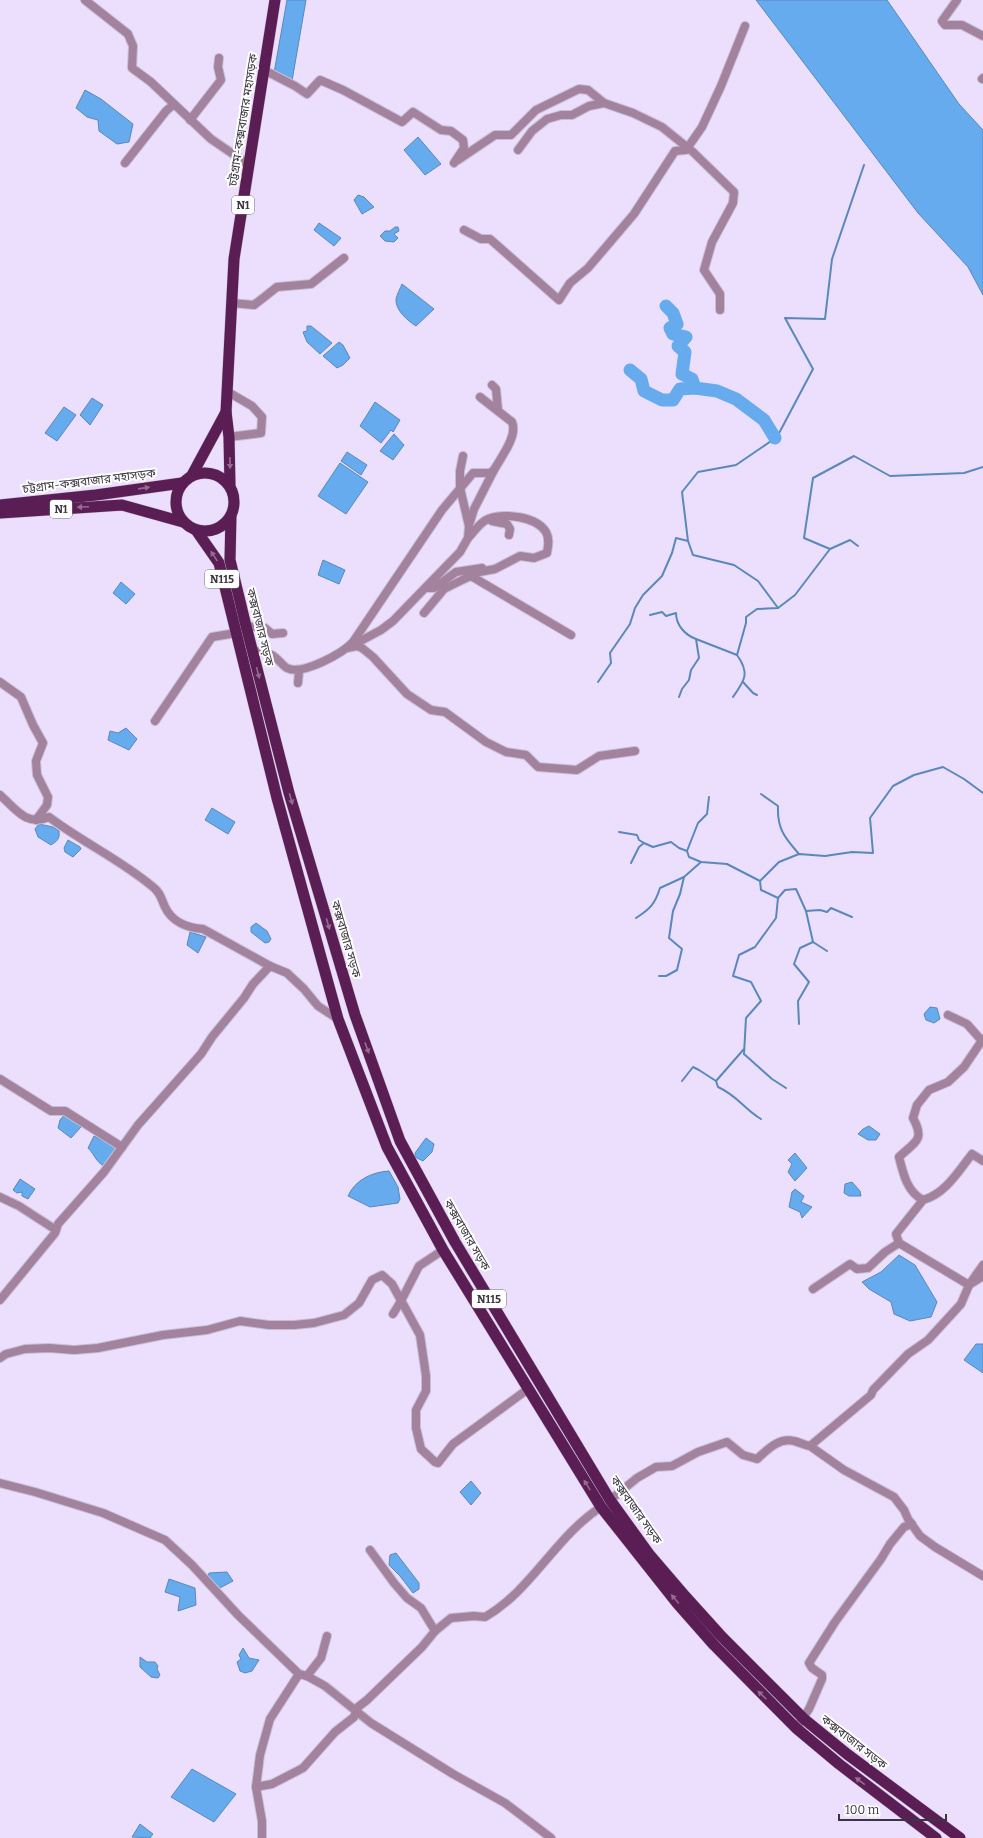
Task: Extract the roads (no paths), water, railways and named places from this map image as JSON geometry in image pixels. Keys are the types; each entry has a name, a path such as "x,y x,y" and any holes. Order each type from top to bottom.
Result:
{"highway":[{"name":"চট্টগ্রাম-কক্সবাজার মহাসড়ক","path":"230,486 229,437 226,412 234,259 275,0"},
{"name":"চট্টগ্রাম-কক্সবাজার মহাসড়ক","path":"192,475 226,412"},
{"path":"198,473 213,473 225,480 230,486 234,503 228,520 217,529 210,531 196,530 183,522 176,510 175,503 176,496 182,483 192,475 198,473"},
{"name":"চট্টগ্রাম-কক্সবাজার মহাসড়ক","path":"0,505 96,495 182,483"},
{"name":"চট্টগ্রাম-কক্সবাজার মহাসড়ক","path":"0,513 122,505 183,522"},
{"name":"কক্সবাজার সড়ক","path":"231,515 230,560 246,626 289,793 352,1007 400,1141 455,1242 610,1500 649,1554 722,1637 804,1719 847,1754 960,1838"},
{"name":"কক্সবাজার সড়ক","path":"196,530 219,563 277,798 338,1019 387,1147 443,1250 601,1506 641,1559 709,1639 796,1728 839,1764 936,1838"}],"street":[{"path":"85,0 128,34 133,46 132,68 151,82 173,105 211,139 249,165"},
{"path":"957,0 942,21 945,25 962,25 983,36"},
{"path":"464,230 481,239 490,240 496,244 559,300 570,283 588,268 634,214 675,151 686,150 702,127 721,86 745,26"},
{"path":"190,120 221,80 218,67 219,58"},
{"path":"264,70 308,94 320,80 402,122 413,112 440,130 451,131 462,140 464,148 454,163 495,136 511,135 536,110 579,89 588,90 604,103 634,113 662,127 688,147 734,192 733,203 712,242 704,270 720,294 720,310"},
{"path":"518,150 532,131 547,119 572,114 589,106 604,103"},
{"path":"125,163 173,105"},
{"path":"231,303 254,305 276,287 308,286 344,258"},
{"path":"492,385 496,389 498,410"},
{"path":"228,392 252,406 262,416 261,433 229,437"},
{"path":"468,538 469,526 474,509 512,436 514,427 512,422 480,397"},
{"path":"463,456 460,471 460,488 469,526"},
{"path":"347,648 353,642 442,510 460,488 473,473 490,473 494,470"},
{"path":"253,651 269,653 286,668 299,670 317,664 387,626 460,552 468,538 485,520 514,515 537,524 546,532 549,542 547,553 534,558 520,556 495,569 479,572 444,589 424,613"},
{"path":"485,520 507,524 510,529 509,535"},
{"path":"426,588 434,588 456,572 491,566 515,559"},
{"path":"471,576 571,634"},
{"path":"246,626 265,628 272,634 283,632"},
{"path":"155,721 212,637 236,633"},
{"path":"347,648 356,646 362,648 373,657 407,694 431,710 445,712 486,742 506,752 526,755 538,767 577,770 599,756 635,751"},
{"path":"298,683 299,670"},
{"path":"0,682 21,697 33,725 43,743 36,761 37,775 48,797 47,805 36,820"},
{"path":"0,795 26,818 40,821 49,817 67,831 129,869 153,887 162,896 165,907 172,918 191,928 203,929 270,966 287,973 304,989 318,1006 338,1019"},
{"path":"0,1300 56,1230 58,1224 104,1172 138,1125 201,1054 212,1037 244,998 253,984 270,966"},
{"path":"923,1200 915,1196 904,1177 899,1157 919,1138 920,1130 913,1118 917,1105 929,1090 948,1082 964,1067 983,1041 967,1024 948,1015"},
{"path":"0,1078 51,1111 65,1111 122,1147"},
{"path":"969,1285 899,1243 896,1234 923,1200 932,1198 951,1181 972,1154 983,1161"},
{"path":"0,1197 19,1206 56,1230"},
{"path":"813,1289 850,1264 857,1269 868,1268 885,1252 899,1243"},
{"path":"393,1314 419,1266 443,1250"},
{"path":"810,1446 870,1395 908,1354 928,1340 962,1304 969,1285 983,1265"},
{"path":"0,1358 6,1354 25,1349 49,1348 74,1350 98,1348 163,1335 206,1330 240,1321 269,1325 314,1323 344,1315 359,1303 372,1280 382,1275 392,1284 420,1335 426,1376 426,1391 416,1410 416,1428 421,1449 435,1462 438,1463 453,1444 528,1389"},
{"path":"969,1285 983,1276"},
{"path":"610,1500 637,1478 656,1467 672,1466 698,1452 726,1442 743,1455 757,1459 771,1446 782,1440 794,1441 810,1446 844,1470 894,1497 920,1536 935,1547 983,1576"},
{"path":"0,1483 103,1513 165,1540 192,1565 238,1615 303,1675 325,1686 357,1713 453,1774 504,1803 551,1838"},
{"path":"256,1787 272,1784 303,1768 336,1732 354,1718 358,1707 422,1647 435,1631 451,1618 474,1616 485,1618 505,1604 577,1526 601,1506"},
{"path":"796,1728 804,1719 822,1679 822,1675 812,1668 810,1663 843,1609 881,1559 890,1544 904,1528 912,1524"},
{"path":"370,1550 407,1598 421,1608 435,1631"},
{"path":"262,1838 262,1821 256,1787 260,1755 270,1719 303,1675 321,1658 327,1636"}],"water":[{"path":"287,0 306,0 292,81 274,73"},
{"path":"756,0 887,0 959,104 983,130 983,295 968,267 918,213"},
{"path":"85,90 101,99 133,124 129,142 117,144 99,131 98,120 87,117 76,108"},
{"path":"418,137 441,164 425,175 404,150"},
{"path":"358,195 364,197 374,207 362,214 354,200"},
{"path":"319,223 341,238 334,246 314,230"},
{"path":"395,227 398,227 399,231 394,234 398,238 394,242 385,241 380,236 385,231 390,231"},
{"path":"402,284 434,309 416,326 406,318 396,303 396,299"},
{"path":"307,326 311,326 332,343 320,354 307,342 303,332 307,331"},
{"path":"339,342 343,345 350,358 343,365 337,368 323,356"},
{"path":"92,398 103,405 90,425 80,415"},
{"path":"375,402 400,420 393,432 391,430 381,443 360,426"},
{"path":"64,407 76,415 57,441 45,433"},
{"path":"394,434 404,445 393,460 380,451"},
{"path":"347,452 367,465 361,475 341,461"},
{"path":"340,463 368,482 346,514 318,496"},
{"path":"323,560 345,570 339,584 318,575"},
{"path":"121,582 135,594 126,604 113,593"},
{"path":"126,728 137,739 129,750 108,740 110,731 118,733"},
{"path":"212,808 235,822 228,834 205,820"},
{"path":"39,824 53,827 59,831 58,838 51,845 38,837 35,829"},
{"path":"68,840 81,849 73,857 65,852 64,848"},
{"path":"256,923 267,931 271,939 269,942 265,943 251,932 251,927"},
{"path":"190,932 206,937 198,953 187,945"},
{"path":"930,1007 937,1008 940,1019 934,1023 926,1020 924,1014"},
{"path":"65,1114 81,1127 71,1138 58,1128 60,1120"},
{"path":"869,1126 880,1134 876,1140 868,1140 858,1134"},
{"path":"94,1136 111,1144 117,1150 104,1166 88,1148"},
{"path":"426,1138 434,1144 432,1152 423,1161 415,1157 415,1153"},
{"path":"795,1153 807,1168 795,1181 788,1172 792,1164 788,1160"},
{"path":"389,1171 398,1187 400,1199 398,1203 370,1207 348,1196 355,1185 360,1181 370,1175"},
{"path":"20,1179 35,1189 28,1199 22,1196 22,1192 17,1193 13,1190"},
{"path":"852,1182 860,1191 861,1196 849,1196 844,1193 845,1184"},
{"path":"795,1189 804,1196 801,1202 812,1207 802,1218 800,1212 789,1207 792,1192"},
{"path":"899,1255 915,1265 937,1302 931,1317 910,1321 894,1314 891,1302 869,1289 862,1282 881,1272"},
{"path":"976,1344 983,1344 983,1373 964,1360"},
{"path":"471,1481 481,1493 471,1505 460,1492"},
{"path":"396,1553 419,1583 419,1589 413,1593 389,1565 390,1555"},
{"path":"227,1572 233,1581 218,1589 208,1577 209,1573"},
{"path":"169,1579 195,1588 196,1605 178,1611 180,1597 165,1592"},
{"path":"243,1648 249,1658 259,1660 252,1671 245,1673 240,1671 237,1662 241,1659 239,1655"},
{"path":"140,1657 147,1662 155,1662 158,1666 157,1669 160,1675 158,1678 151,1677 140,1667"},
{"path":"192,1769 236,1794 214,1822 171,1797"},
{"path":"140,1824 153,1834 150,1838 132,1837"}],"waterway":[{"path":"778,608 758,581 734,565 693,555 688,541 682,492 698,472 736,465 777,437 813,369 785,318 825,319 832,259 864,165"},
{"path":"666,306 673,313 677,324 670,328 673,334 686,337 678,346 685,352 682,374 692,379 695,388 717,391 736,399 764,420 775,438"},
{"path":"630,370 641,379 644,391 662,400 673,400 680,389 695,388"},
{"path":"679,697 682,689 689,680 691,670 699,658 696,639 737,655 746,623 746,617 757,609 778,608 795,595 830,549 804,538 813,478 854,456 890,476 964,473 983,467"},
{"path":"598,682 611,663 610,653 630,624 635,608 643,595 662,576 672,553 676,538 688,541"},
{"path":"830,549 850,540 858,546"},
{"path":"650,615 662,612 666,616 676,613 676,617 682,629 688,635 696,639"},
{"path":"733,697 741,686 745,672 744,667 737,655"},
{"path":"743,682 753,693 757,695"},
{"path":"709,797 707,814 698,823 687,851 689,857 701,862 727,864 760,881 779,862 799,854 825,856 852,852 873,853 870,818 893,786 914,775 943,767 964,779 983,793"},
{"path":"761,794 778,806 779,821 783,833 799,854"},
{"path":"619,832 637,835 639,840 644,843"},
{"path":"631,863 639,847 644,843 653,847 671,842 679,848 687,851"},
{"path":"636,918 651,906 660,888 684,877 701,862"},
{"path":"659,976 666,976 677,970 682,949 669,938 673,911 680,894 684,877"},
{"path":"760,881 761,890 778,898 785,890 796,889 806,911 813,942 827,951"},
{"path":"744,1054 746,1018 761,1001 751,982 733,976 739,955 755,947 776,918 778,898"},
{"path":"806,911 820,910 827,912 831,908 852,917"},
{"path":"799,1024 798,1001 809,982 794,964 800,948 813,942"},
{"path":"682,1081 693,1067 716,1081 744,1049"},
{"path":"744,1054 772,1079 786,1088"},
{"path":"716,1081 718,1087 731,1094 761,1119"}]}
